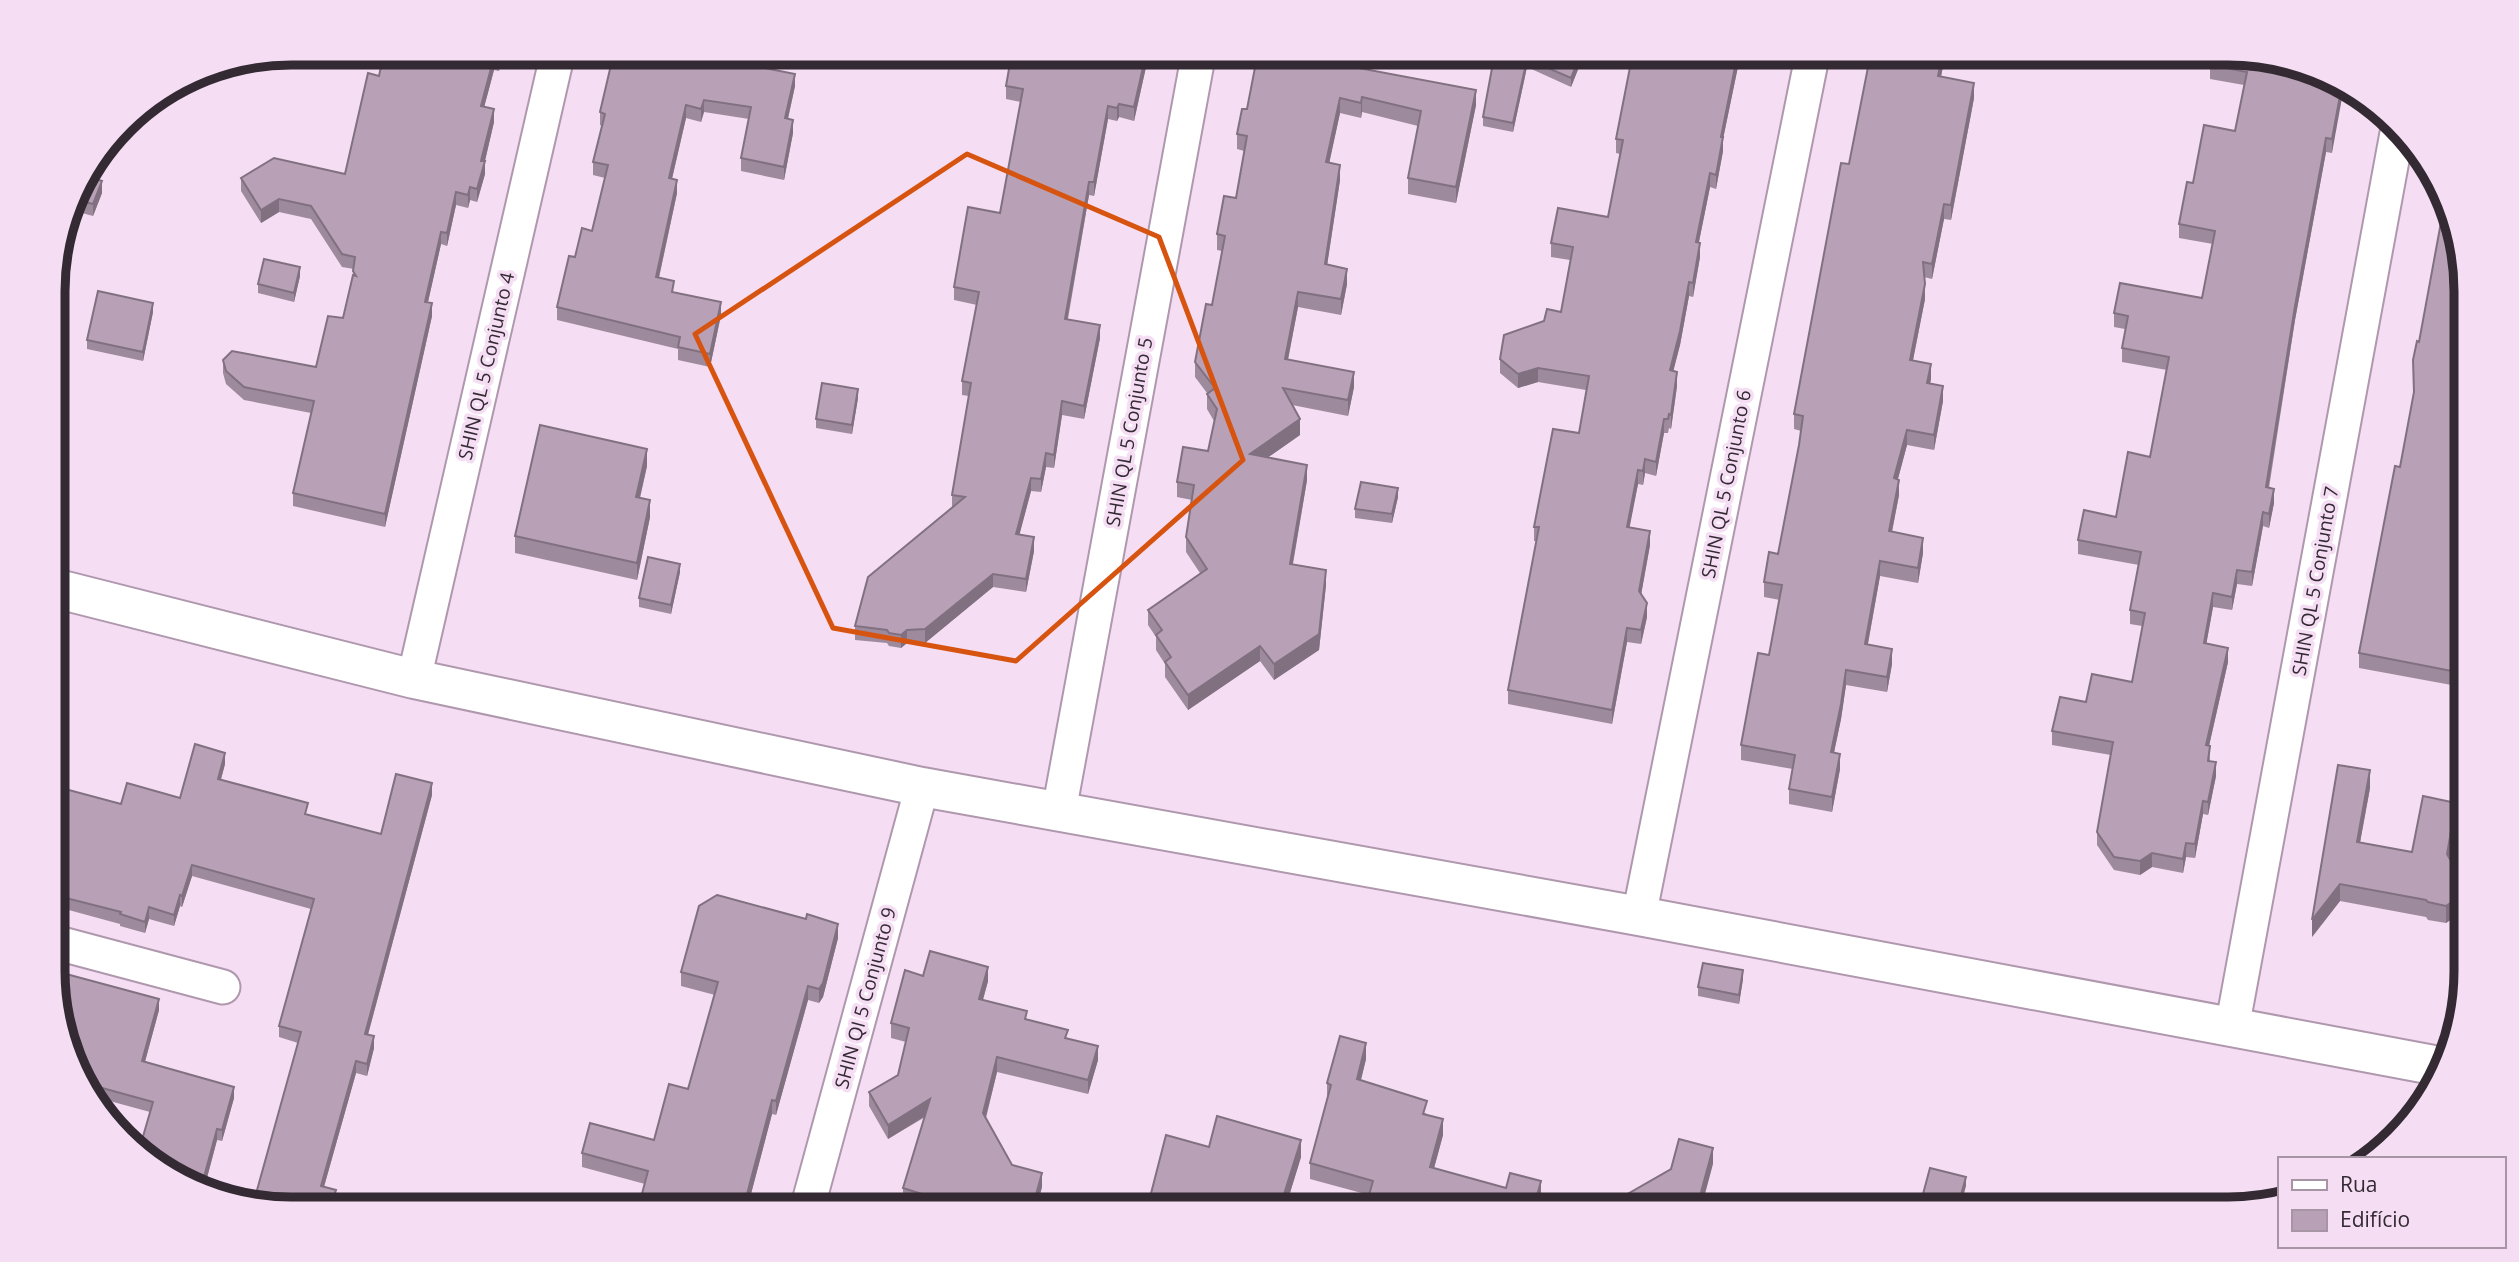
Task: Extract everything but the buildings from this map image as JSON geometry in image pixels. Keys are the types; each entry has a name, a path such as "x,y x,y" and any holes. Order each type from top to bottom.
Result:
{"street":[{"name":"SHIN QL 5 Conjunto 4","path":"414,679 555,65"},
{"name":"SHIN QL 5 Conjunto 5","path":"1059,811 1197,65"},
{"name":"SHIN QL 5 Conjunto 6","path":"1639,916 1810,65"},
{"name":"SHIN QL 5 Conjunto 7","path":"2232,1028 2396,140"},
{"path":"65,591 414,679 922,787 1639,916 2433,1066"},
{"name":"SHIN QI 5 Conjunto 9","path":"810,1197 922,787"},
{"path":"65,945 223,987"}],"highlighted area":[{"path":"967,154 1159,237 1243,460 1016,661 833,628 695,334"}]}
